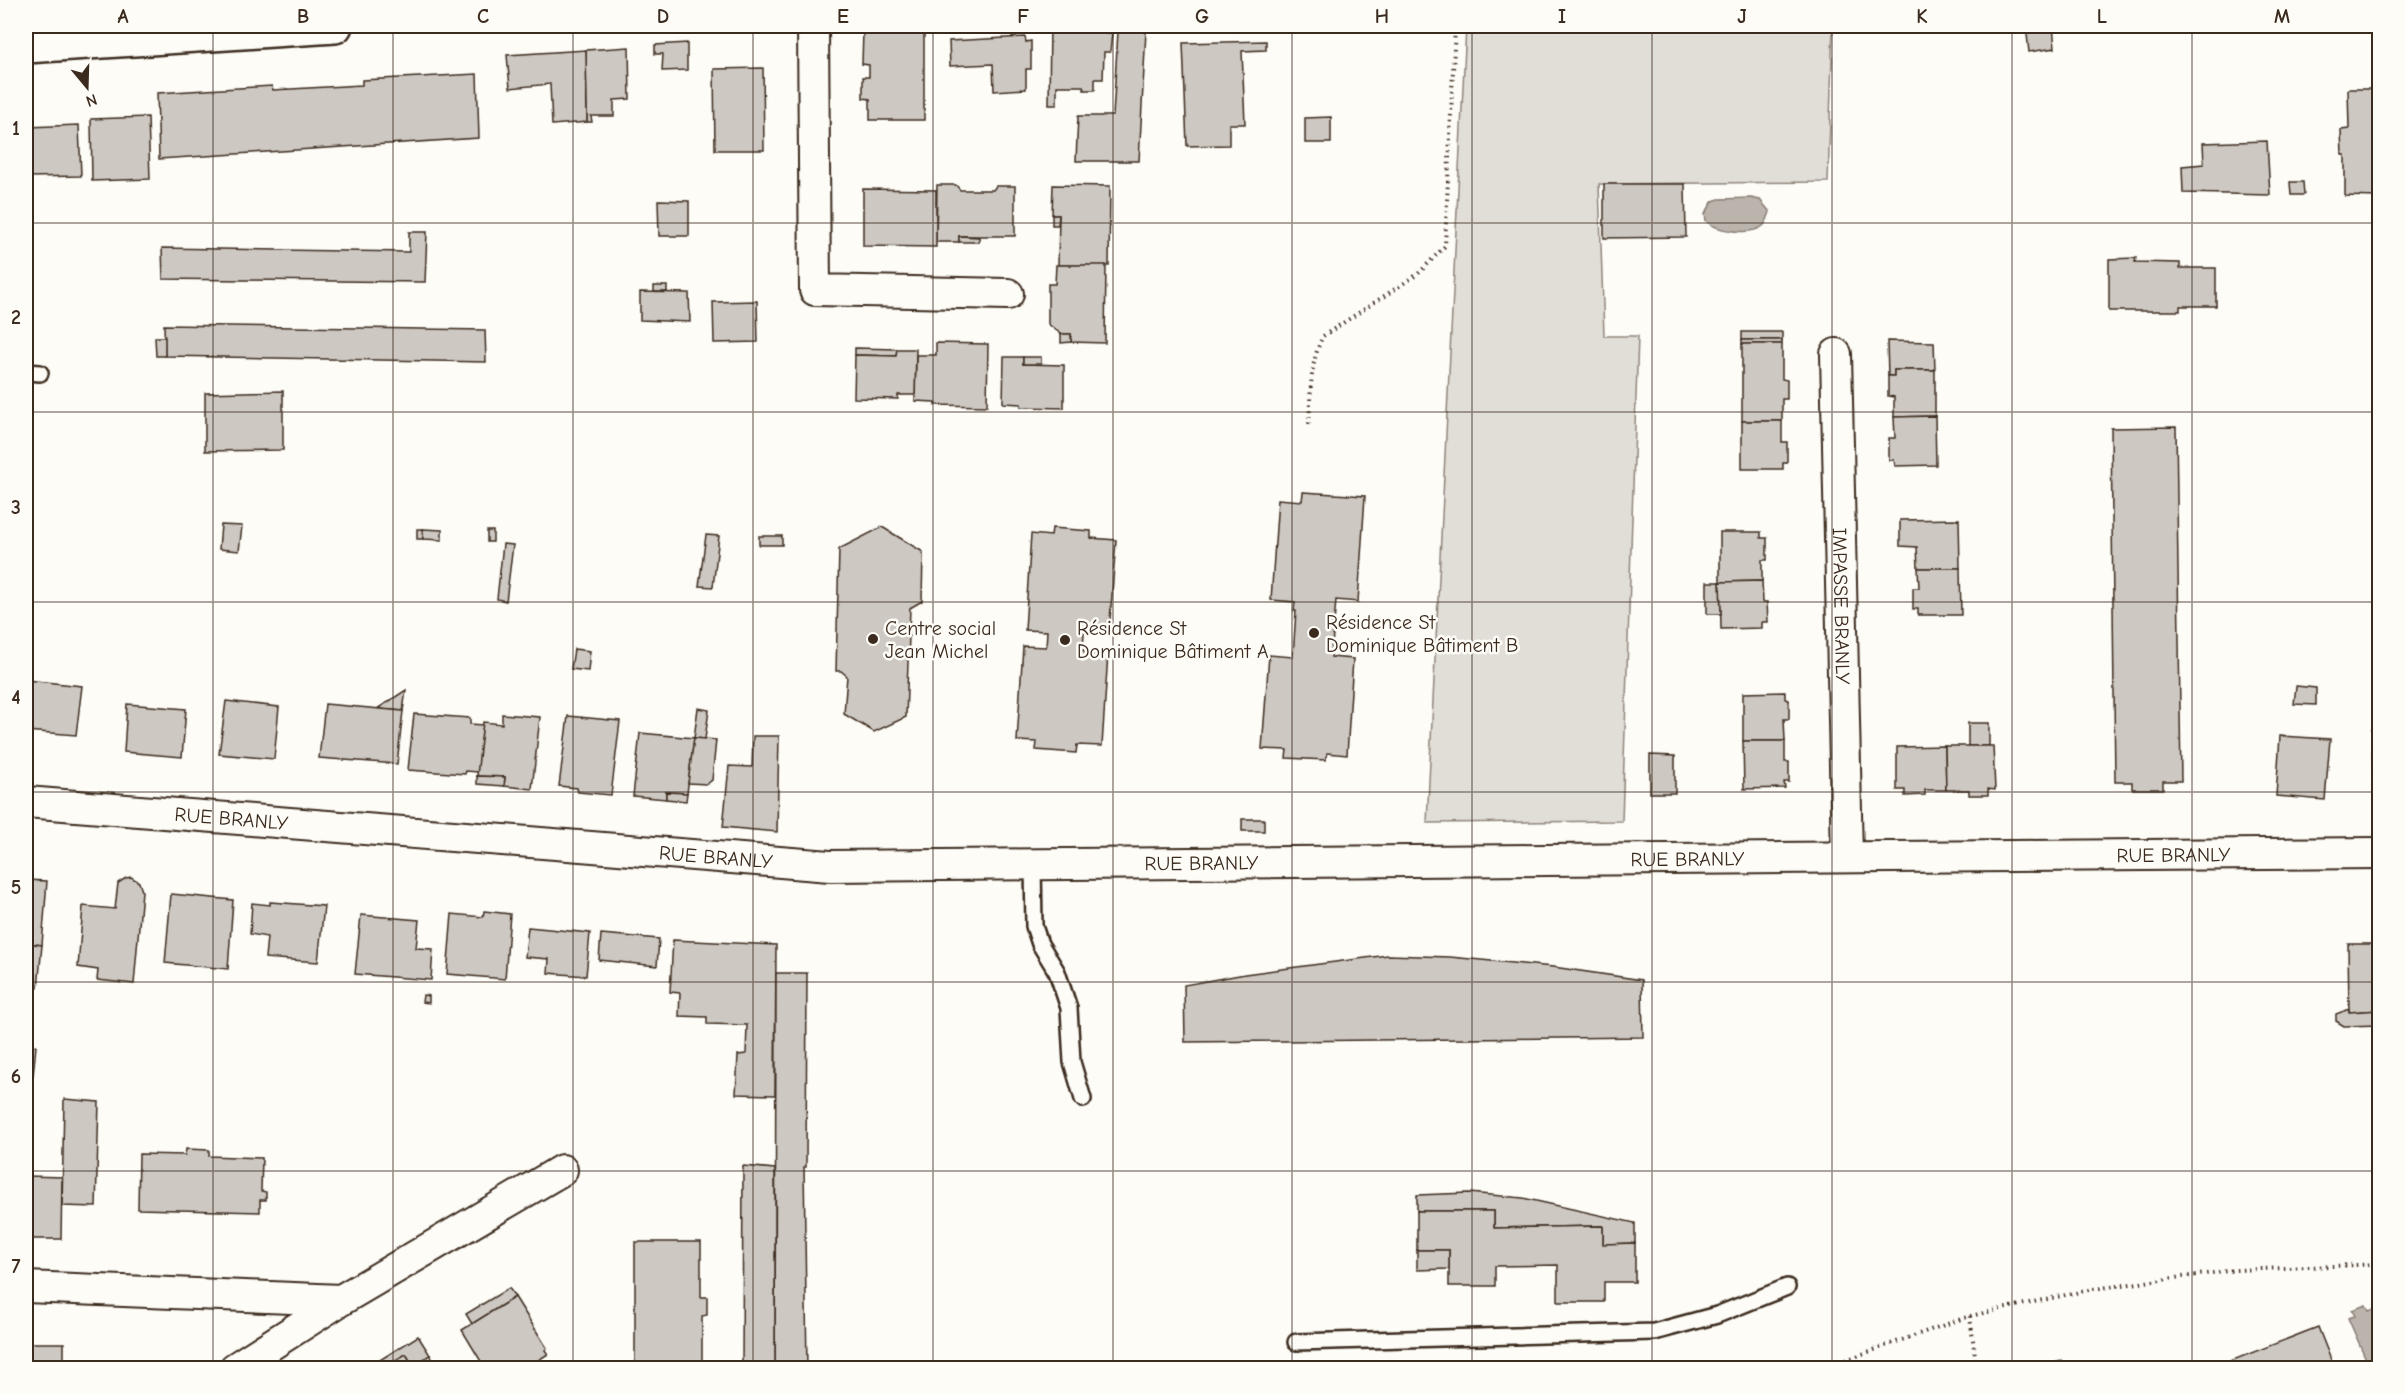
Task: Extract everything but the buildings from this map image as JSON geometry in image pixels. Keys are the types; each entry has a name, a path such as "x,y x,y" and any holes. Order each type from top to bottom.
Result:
{"street":[{"path":"26,46 326,26"},
{"path":"813,26 815,290 1008,294"},
{"name":"IMPASSE BRANLY","path":"1836,354 1846,857"},
{"name":"RUE BRANLY","path":"26,802 830,866 2379,853"},
{"path":"235,1368 341,1300 562,1170"},
{"path":"26,1287 341,1300"}],"lane":[{"path":"1033,865 1034,926 1040,944 1057,972 1069,1008 1072,1062 1083,1099"},
{"path":"1296,1342 1654,1332 1717,1315 1787,1287"}],"path":[{"path":"1309,424 1312,368 1323,336 1418,274 1445,246 1455,26"},
{"path":"1823,1368 1970,1316 2093,1289 2235,1270 2379,1264"},
{"path":"1970,1316 1975,1368"}],"shaded area":[{"path":"1466,26 1833,26 1828,182 1599,184 1604,336 1638,336 1622,821 1427,823"},
{"path":"1751,198 1760,200 1770,212 1763,226 1758,229 1725,230 1706,221 1705,214 1713,201"},
{"path":"2366,1305 2369,1311 2377,1308 2379,1315 2379,1365 2370,1368 2348,1318 2355,1316 2352,1310"}],"place":[{"name":"Résidence St Dominique Bâtiment B","path":"1314,633"},
{"name":"Centre social Jean Michel","path":"873,639"},
{"name":"Résidence St Dominique Bâtiment A","path":"1065,640"}]}
